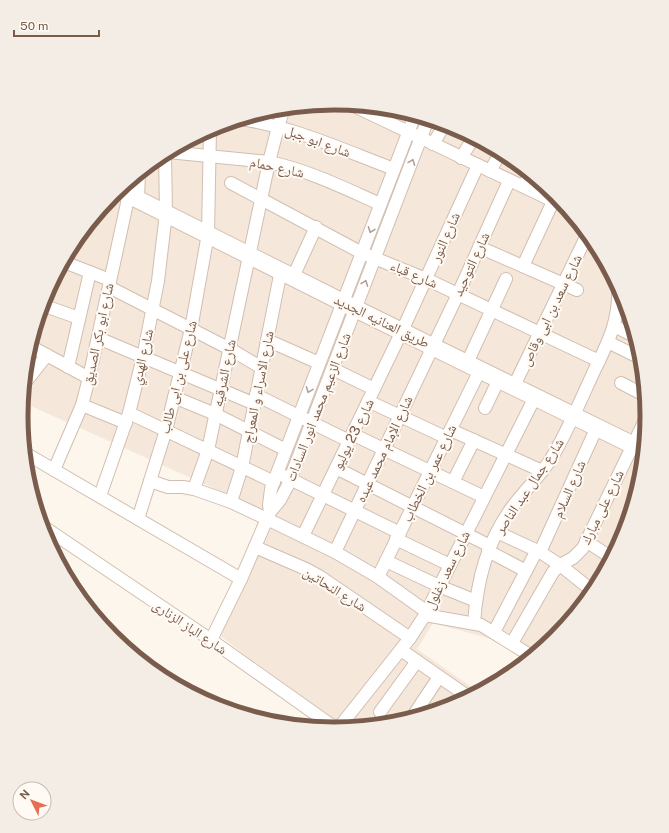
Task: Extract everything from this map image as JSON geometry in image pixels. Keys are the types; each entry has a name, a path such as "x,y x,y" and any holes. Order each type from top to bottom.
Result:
{"street":[{"path":"369,112 509,181 545,194"},
{"name":"شارع الشرقيه","path":"194,489 208,450 269,162 282,115"},
{"name":"شارع الزعيم محمد انور السادات","path":"211,640 241,579 269,516 280,500 290,480 333,369 362,253 413,120"},
{"name":"شارع ابو جبل","path":"251,121 278,127 338,147 394,169"},
{"name":"شارع الزعيم محمد انور السادات","path":"269,516 269,497 275,478 319,363 375,258 426,124"},
{"path":"433,144 442,129"},
{"name":"شارع على بن ابى طالب","path":"138,519 166,430 191,329 208,234 210,137"},
{"path":"461,158 471,142"},
{"name":"شارع حمام","path":"178,153 269,162 297,169 310,173 380,204"},
{"path":"490,171 498,157"},
{"name":"شارع الهدي","path":"100,496 127,418 143,357 153,309 166,213 165,161"},
{"name":"شارع النور","path":"402,331 478,165"},
{"path":"523,186 528,178"},
{"name":"شارع التوحيد","path":"432,346 458,294 509,181"},
{"name":"شارع قباء","path":"231,183 316,227 362,253 426,279 599,361"},
{"name":"طريق العنانيه الجديد","path":"128,194 638,448"},
{"name":"شارع ابو بكر الصديق","path":"54,470 82,405 90,378 128,194"},
{"path":"523,266 553,202"},
{"name":"شارع الاسراء و المعراج","path":"231,502 242,467 267,340 287,274 316,227"},
{"name":"شارع سعد بن ابى وقاص","path":"485,408 507,382 540,333 585,240"},
{"path":"479,247 577,290"},
{"path":"69,264 90,272 153,309 230,349 262,368"},
{"path":"68,367 90,272"},
{"name":"شارع عمر بن الخطاب","path":"378,577 449,434 492,310 506,279"},
{"name":"شارع جمال عبد الناصر","path":"474,623 479,579 489,549 497,532 513,507 542,471 574,416 608,342 614,326 619,301"},
{"path":"48,307 79,318"},
{"path":"614,326 630,334"},
{"name":"شارع 23 يوليو","path":"303,536 402,331"},
{"path":"98,338 221,390 256,400 299,416 312,423 383,449 484,497"},
{"path":"267,340 319,363"},
{"path":"608,342 635,356"},
{"name":"شارع الإمام محمد عبده","path":"335,552 432,346"},
{"path":"36,349 90,378"},
{"path":"31,374 46,355"},
{"path":"333,369 374,389"},
{"path":"621,383 640,393"},
{"name":"شارع سعد زغلول","path":"342,723 401,650 426,613 535,396"},
{"path":"174,397 215,414 286,450"},
{"path":"368,402 399,416 449,434 474,440 542,471"},
{"path":"82,405 166,430 242,467 275,478 290,480 354,511 450,565"},
{"name":"شارع السلام","path":"494,632 526,571 539,551 597,427"},
{"path":"453,482 474,440"},
{"name":"شارع على مبارك","path":"512,643 550,576 560,565 578,554 638,448"},
{"path":"31,456 241,579"},
{"path":"336,468 466,533 489,549 526,571"},
{"path":"150,481 158,485 168,487 194,489 269,516 378,577 426,613 474,623 494,632 528,654"},
{"name":"شارع الباز الزنارى","path":"50,531 211,640 328,723"},
{"path":"497,532 539,551 589,588"},
{"path":"586,541 607,555"},
{"name":"شارع النحاتين","path":"255,547 319,576 410,638"},
{"path":"386,560 439,586 476,601"},
{"path":"401,650 464,694"},
{"path":"380,712 417,661"},
{"path":"418,712 439,677"}],"shaded area":[{"path":"334,110 355,111 414,120 452,133 488,151 521,173 537,186 565,214 578,230 600,263 618,299 625,318 631,337 638,376 641,416 640,437 631,496 618,534 600,570 578,603 565,619 533,650 433,623 417,649 474,689 452,700 414,713 375,720 327,723 328,720 218,634 262,510 29,405 34,357 44,318 51,299 69,263 91,230 104,214 132,186 148,173 181,151 217,133 236,126 255,120 294,113"}]}
